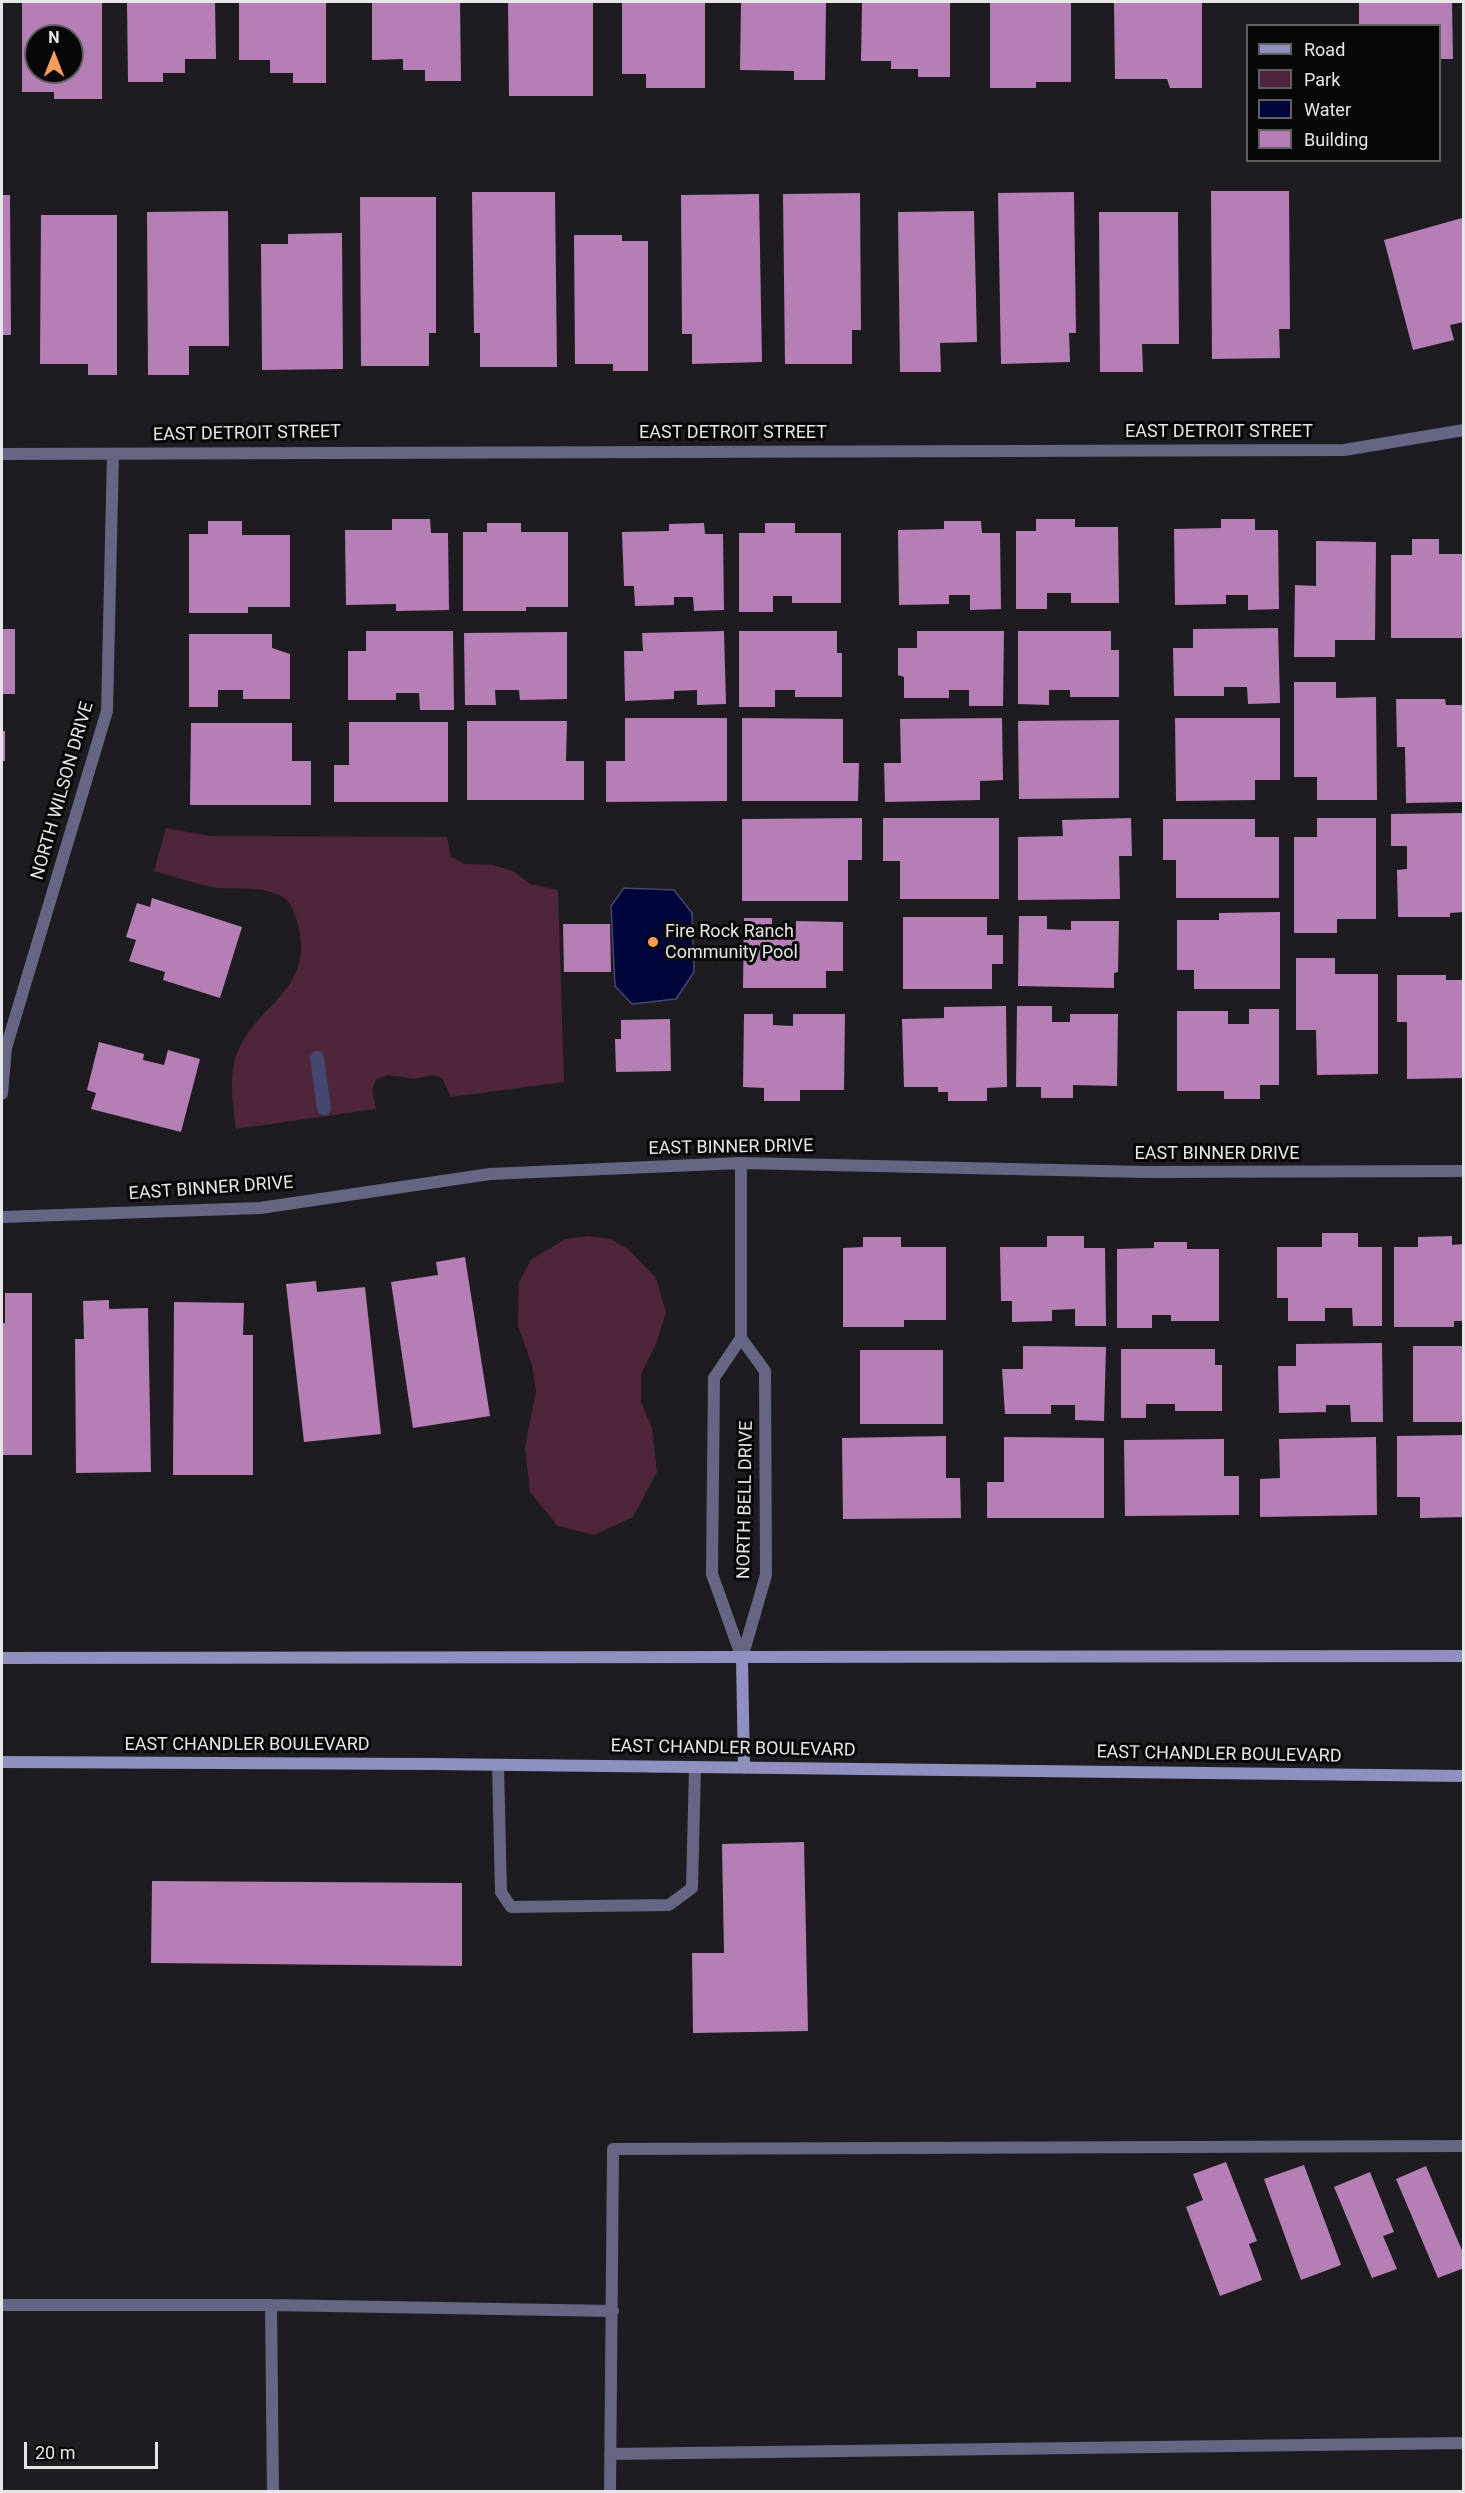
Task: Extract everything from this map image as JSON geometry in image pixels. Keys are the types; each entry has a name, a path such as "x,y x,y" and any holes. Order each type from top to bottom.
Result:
{"main road":[{"path":"2,1658 1464,1656"},
{"path":"742,1658 744,1768"},
{"name":"EAST CHANDLER BOULEVARD","path":"2,1762 1464,1776"}],"street":[{"name":"EAST DETROIT STREET","path":"2,454 1344,450 1464,430"},
{"name":"NORTH WILSON DRIVE","path":"2,1095 6,1048 107,711 113,454"},
{"name":"EAST BINNER DRIVE","path":"2,1218 260,1208 490,1174 741,1163 1157,1172 1464,1171"},
{"path":"741,1163 741,1338"},
{"name":"NORTH BELL DRIVE","path":"741,1338 765,1371 766,1575 742,1658 712,1574 714,1378 741,1338"},
{"path":"498,1765 501,1892 511,1907 669,1905 692,1888 695,1767"},
{"path":"610,2492 613,2149 1464,2146"},
{"path":"2,2305 271,2305 613,2312"},
{"path":"271,2305 273,2492"},
{"path":"610,2454 1464,2443"}],"green space":[{"path":"166,828 210,836 447,837 451,857 465,864 493,865 515,872 530,884 558,890 564,1082 451,1097 442,1078 433,1075 415,1079 388,1075 376,1080 372,1090 376,1109 236,1129 232,1088 234,1064 241,1044 252,1027 279,998 290,983 298,966 301,946 297,921 289,902 276,894 258,889 212,887 154,871"},
{"path":"588,1236 611,1239 628,1249 656,1278 666,1313 656,1344 641,1374 641,1402 652,1428 657,1472 633,1517 594,1535 558,1526 530,1492 525,1447 536,1391 532,1365 518,1326 519,1282 531,1260 565,1239"}],"water":[{"name":"Fire Rock Ranch Community Pool","path":"624,888 674,890 692,913 694,972 676,999 632,1004 615,986 611,906"}],"building":[{"path":"22,2 102,2 102,99 54,99 54,92 22,92"},
{"path":"127,2 215,2 216,59 185,59 185,73 163,73 163,82 128,82"},
{"path":"239,2 326,2 326,83 293,83 293,73 270,73 270,60 239,60"},
{"path":"372,2 460,2 461,81 425,81 425,70 403,70 403,59 372,60"},
{"path":"508,2 593,2 593,96 509,96"},
{"path":"622,2 705,2 705,88 646,88 646,74 622,74"},
{"path":"741,2 826,2 825,80 794,80 794,71 740,70"},
{"path":"862,2 950,2 950,77 918,77 918,69 891,69 891,61 861,61"},
{"path":"990,2 1071,2 1071,82 1036,82 1036,88 990,88"},
{"path":"1114,2 1202,2 1202,88 1170,88 1167,79 1115,79"},
{"path":"1359,2 1452,2 1453,59 1441,59 1441,24 1359,24"},
{"path":"1211,191 1289,191 1290,329 1279,329 1280,358 1212,359"},
{"path":"472,192 555,192 557,367 480,367 480,333 474,333"},
{"path":"1074,192 1076,333 1069,333 1070,362 1001,364 998,193"},
{"path":"860,193 861,330 852,330 852,364 785,364 783,194"},
{"path":"759,194 762,362 692,364 692,334 682,334 681,195"},
{"path":"2,195 10,195 11,335 2,335"},
{"path":"360,197 436,197 436,333 429,333 429,366 361,366"},
{"path":"228,211 229,346 189,346 189,375 148,375 147,212"},
{"path":"974,211 977,342 940,343 941,372 900,372 898,212"},
{"path":"1099,212 1178,212 1179,344 1142,344 1143,372 1100,372"},
{"path":"41,215 117,215 117,375 88,375 88,364 40,364"},
{"path":"1462,218 1464,322 1450,325 1454,340 1413,350 1384,240"},
{"path":"342,233 343,369 262,370 261,244 288,244 288,234"},
{"path":"574,235 622,235 622,241 648,241 648,371 613,371 613,364 575,364"},
{"path":"392,519 430,519 431,533 448,533 449,610 396,611 396,604 346,605 345,530 392,530"},
{"path":"1036,519 1075,519 1075,527 1118,527 1119,603 1071,603 1071,593 1047,593 1047,609 1016,609 1016,531 1036,531"},
{"path":"1221,519 1255,519 1255,530 1278,530 1279,609 1248,610 1248,595 1226,595 1226,604 1175,605 1174,529 1221,528"},
{"path":"208,521 242,521 242,535 290,535 290,607 248,607 248,613 189,613 189,534 208,534"},
{"path":"944,521 981,521 982,533 1000,533 1001,609 970,610 970,595 949,595 949,604 899,605 898,530 944,529"},
{"path":"487,523 521,523 521,532 568,532 568,607 526,607 526,611 463,611 463,532 487,532"},
{"path":"704,523 705,534 723,534 724,610 694,611 693,597 674,597 674,605 635,606 634,586 624,586 622,532 669,531 669,524"},
{"path":"765,523 795,523 795,533 841,533 841,603 792,603 792,596 773,596 773,612 739,612 739,533 765,533"},
{"path":"1412,539 1439,539 1439,554 1464,554 1464,638 1391,638 1391,555 1412,555"},
{"path":"1316,541 1376,542 1375,640 1335,640 1335,657 1294,657 1295,585 1316,586"},
{"path":"1278,628 1280,703 1248,704 1247,687 1224,687 1224,696 1174,696 1173,648 1193,648 1193,629"},
{"path":"2,629 15,629 15,694 2,694"},
{"path":"366,631 453,631 454,710 420,710 419,693 396,693 396,700 348,700 348,651 366,651"},
{"path":"724,631 726,704 697,705 697,690 674,691 674,699 625,701 624,651 643,651 642,633"},
{"path":"739,631 837,631 837,653 842,653 842,697 795,697 795,690 775,690 775,707 739,707"},
{"path":"917,631 1004,631 1003,706 969,706 969,690 949,690 949,698 904,698 904,677 898,675 898,648 917,648"},
{"path":"1018,631 1111,631 1111,650 1119,650 1119,697 1070,697 1070,690 1049,690 1049,705 1018,704"},
{"path":"567,632 567,699 520,700 519,690 495,690 496,705 465,705 464,633"},
{"path":"189,634 272,634 272,648 290,654 290,699 243,699 243,690 218,690 218,707 189,707"},
{"path":"1294,682 1336,682 1336,698 1376,697 1377,800 1317,800 1317,777 1294,777"},
{"path":"1396,699 1445,699 1446,705 1464,705 1464,802 1406,803 1405,747 1397,747"},
{"path":"625,718 727,718 727,801 606,802 606,761 625,761"},
{"path":"742,718 843,719 843,763 859,763 858,801 742,801"},
{"path":"1002,718 1003,780 980,781 980,800 885,802 884,763 901,763 900,719"},
{"path":"1175,718 1280,718 1280,780 1255,780 1255,800 1176,801"},
{"path":"1119,720 1119,798 1019,799 1018,721"},
{"path":"467,721 567,721 566,761 584,761 584,800 467,800"},
{"path":"349,722 448,722 448,802 334,802 334,765 349,765"},
{"path":"191,723 292,723 292,761 311,761 311,805 190,805"},
{"path":"2,731 5,731 5,761 2,761"},
{"path":"1464,813 1464,912 1450,913 1450,917 1398,917 1397,870 1407,869 1407,846 1391,846 1391,814"},
{"path":"862,818 862,860 848,860 848,901 742,901 742,819"},
{"path":"883,818 999,818 999,899 900,899 900,861 883,861"},
{"path":"1131,818 1132,856 1119,856 1120,899 1018,900 1018,837 1063,836 1062,820"},
{"path":"1317,818 1376,818 1376,919 1337,919 1337,933 1294,933 1294,837 1317,837"},
{"path":"1163,819 1255,819 1255,837 1279,837 1279,898 1176,898 1176,860 1163,860"},
{"path":"152,898 242,927 220,998 163,980 165,972 129,961 136,940 126,937 137,903 150,907"},
{"path":"1280,912 1280,989 1194,989 1194,970 1177,970 1177,920 1219,920 1219,913"},
{"path":"1019,916 1047,916 1047,929 1071,930 1071,921 1119,921 1118,972 1114,973 1114,988 1018,986"},
{"path":"903,917 987,917 987,935 1003,935 1003,964 992,964 992,989 903,989"},
{"path":"744,918 772,918 772,929 796,929 796,921 843,922 843,971 826,971 826,988 743,988"},
{"path":"563,924 610,924 611,972 564,972"},
{"path":"1296,958 1335,958 1335,974 1378,974 1378,1074 1317,1075 1316,1030 1296,1030"},
{"path":"1397,975 1446,975 1446,980 1464,980 1464,1078 1407,1079 1407,1022 1397,1022"},
{"path":"1006,1006 1007,1087 987,1088 987,1101 948,1101 948,1092 938,1092 938,1087 904,1087 902,1019 944,1018 944,1007"},
{"path":"1017,1006 1052,1006 1052,1022 1070,1022 1070,1014 1118,1014 1117,1086 1073,1085 1073,1098 1041,1098 1041,1087 1016,1087"},
{"path":"1249,1009 1279,1009 1279,1085 1260,1085 1260,1099 1224,1099 1224,1091 1177,1091 1177,1011 1228,1011 1228,1024 1249,1024"},
{"path":"744,1014 773,1014 773,1025 793,1026 793,1014 845,1014 844,1090 800,1090 800,1101 764,1101 764,1088 743,1087"},
{"path":"670,1019 671,1071 616,1072 615,1039 621,1039 621,1020"},
{"path":"99,1042 144,1054 143,1060 164,1065 168,1050 200,1059 181,1132 91,1109 96,1093 87,1090"},
{"path":"1322,1233 1358,1233 1358,1247 1382,1247 1382,1326 1353,1326 1352,1308 1325,1308 1325,1321 1288,1321 1288,1298 1277,1298 1277,1247 1322,1247"},
{"path":"1047,1236 1084,1236 1084,1248 1105,1248 1106,1326 1075,1326 1075,1309 1052,1310 1052,1321 1012,1322 1012,1301 1001,1301 1000,1247 1047,1247"},
{"path":"1452,1236 1452,1245 1464,1244 1464,1321 1454,1321 1454,1327 1394,1327 1394,1247 1418,1247 1418,1237"},
{"path":"863,1237 901,1237 901,1247 946,1247 946,1320 904,1320 904,1327 843,1327 843,1248 863,1247"},
{"path":"1154,1242 1187,1242 1187,1249 1219,1249 1219,1321 1171,1321 1171,1315 1152,1315 1152,1328 1117,1328 1117,1249 1154,1248"},
{"path":"465,1257 490,1416 413,1428 391,1282 438,1275 436,1262"},
{"path":"316,1281 317,1292 365,1287 381,1434 304,1442 286,1284"},
{"path":"5,1293 32,1293 32,1455 2,1455 2,1323 5,1323"},
{"path":"109,1300 109,1309 148,1308 151,1472 76,1473 75,1339 84,1339 83,1301"},
{"path":"174,1302 244,1303 243,1335 253,1335 253,1475 173,1475"},
{"path":"1382,1343 1383,1422 1351,1422 1350,1405 1326,1405 1326,1412 1279,1413 1278,1366 1296,1366 1296,1344"},
{"path":"1023,1346 1106,1347 1104,1421 1075,1420 1075,1405 1051,1405 1051,1414 1005,1414 1002,1369 1023,1369"},
{"path":"1413,1346 1464,1346 1464,1422 1413,1422"},
{"path":"1121,1349 1215,1349 1215,1365 1222,1365 1222,1411 1175,1411 1175,1404 1146,1404 1146,1418 1121,1418"},
{"path":"860,1350 943,1350 943,1424 860,1424"},
{"path":"1464,1435 1464,1517 1420,1518 1420,1497 1397,1497 1397,1436"},
{"path":"946,1436 946,1478 960,1478 961,1518 843,1519 842,1438"},
{"path":"1004,1437 1104,1438 1104,1518 987,1518 987,1482 1004,1482"},
{"path":"1376,1437 1377,1515 1260,1517 1260,1479 1280,1478 1279,1439"},
{"path":"1224,1439 1224,1476 1239,1476 1239,1515 1125,1516 1124,1440"},
{"path":"804,1842 808,2031 693,2033 692,1953 724,1953 722,1844"},
{"path":"152,1881 462,1883 462,1966 151,1963"},
{"path":"1226,2162 1257,2241 1249,2244 1262,2280 1220,2296 1186,2207 1203,2200 1193,2174"},
{"path":"1304,2165 1341,2265 1301,2280 1264,2179"},
{"path":"1426,2166 1464,2255 1464,2268 1438,2278 1396,2179"},
{"path":"1370,2172 1394,2232 1383,2236 1397,2269 1372,2278 1334,2187"}],"waterway":[{"path":"317,1058 324,1108"}],"place":[{"name":"Fire Rock Ranch Community Pool","path":"653,942"}]}
